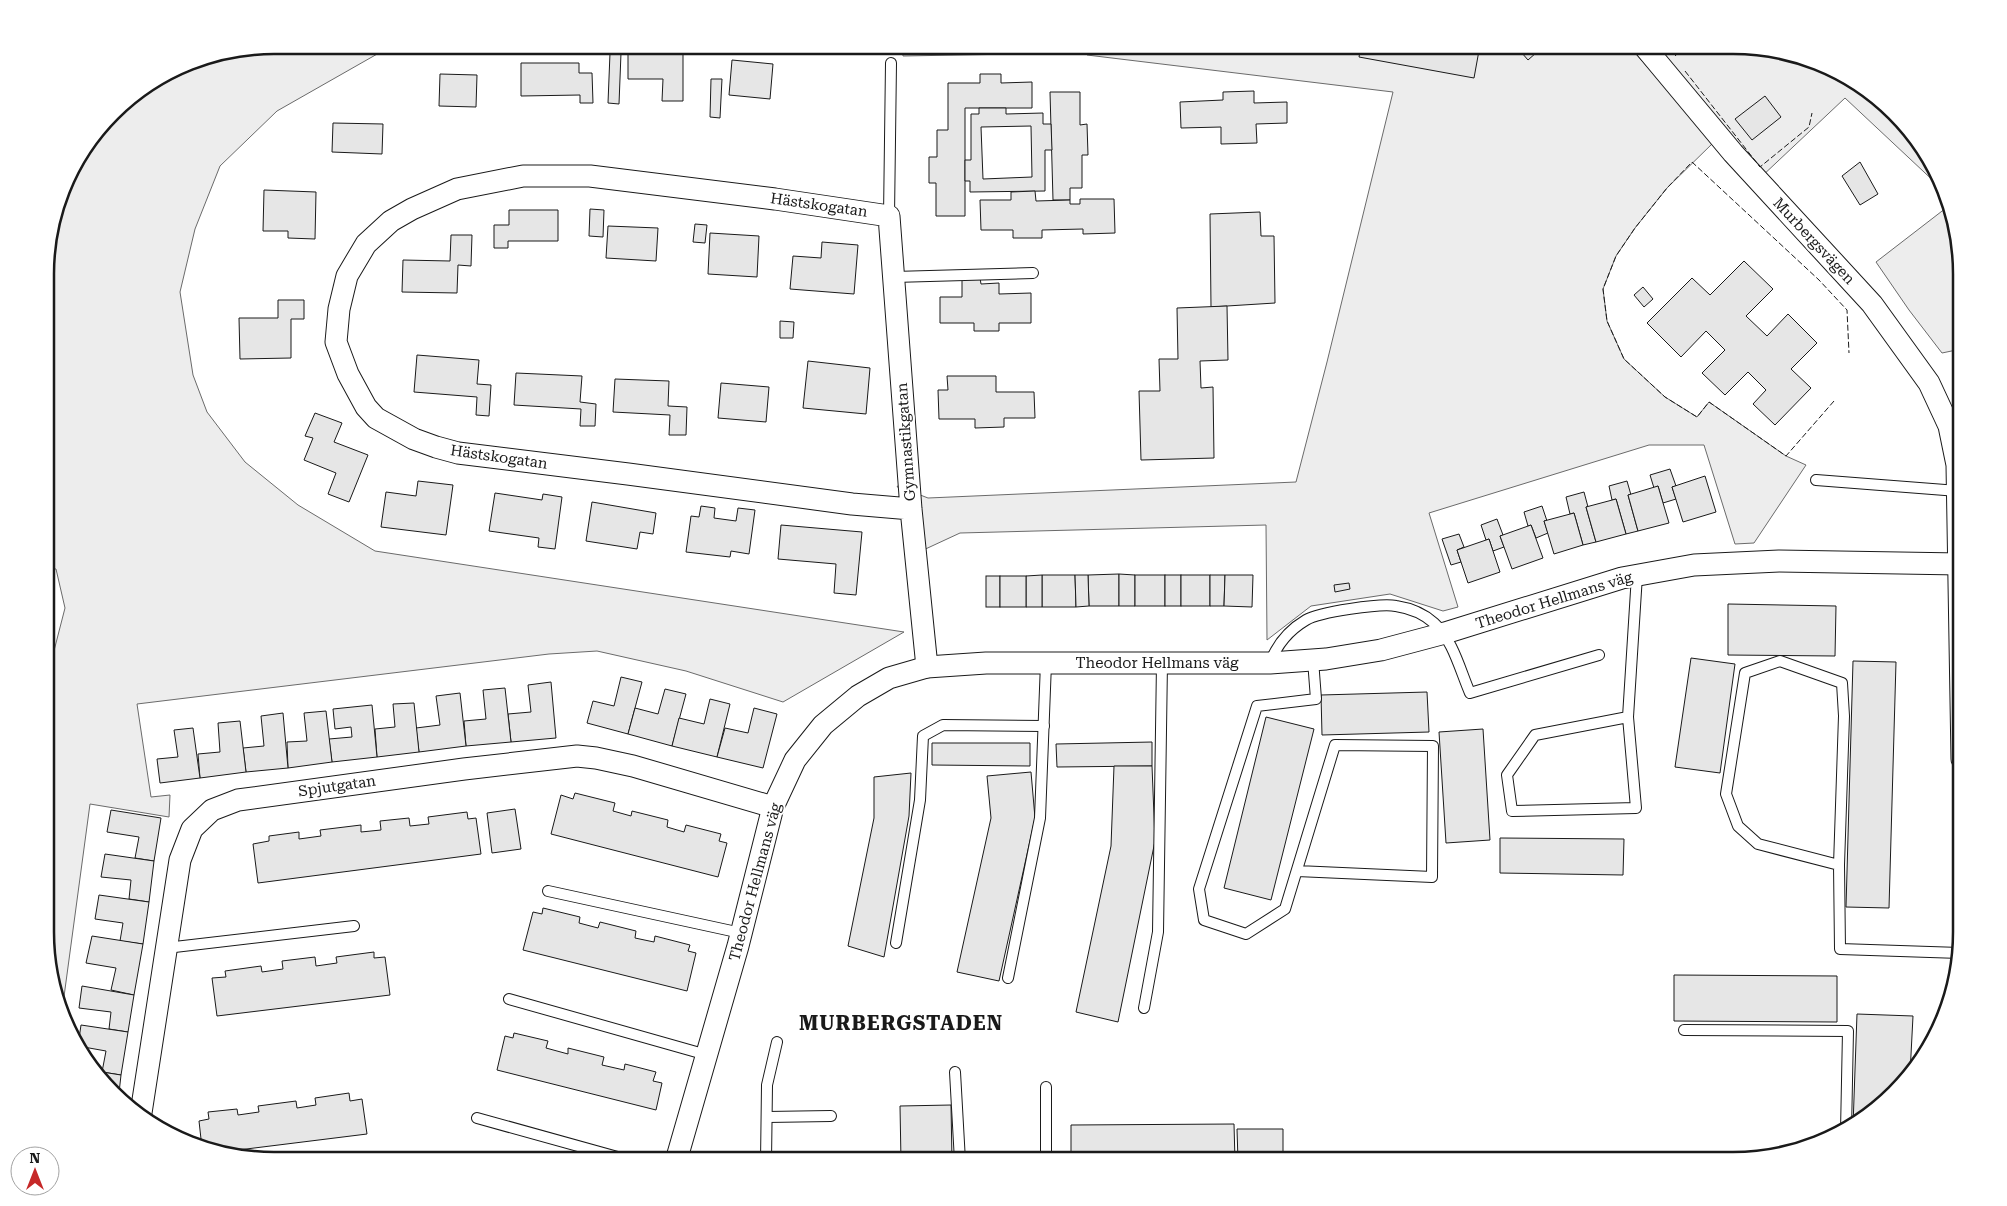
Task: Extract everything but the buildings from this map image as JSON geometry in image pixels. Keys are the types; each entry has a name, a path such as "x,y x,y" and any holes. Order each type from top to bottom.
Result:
{"street":[{"name":"Murbergsvägen","path":"1650,54 1732,153 1872,304 1929,383 1953,438"},
{"name":"Hästskogatan","path":"889,216 775,198 590,176 523,176 457,189 440,195 398,217 366,244 347,276 339,309 336,342 348,374 366,408 376,418 414,439 436,447 458,453 852,504 911,509"},
{"name":"Gymnastikgatan","path":"889,216 911,509 927,667"},
{"name":"Theodor Hellmans väg","path":"679,1152 741,933 773,807 795,760 823,725 858,696 889,678 927,667 986,663 1270,662 1313,660 1382,650 1445,634 1622,578 1694,565 1780,561 1953,564"},
{"name":"Spjutgatan","path":"142,1108 180,860 192,829 212,810 238,800 464,769 577,756 633,766 773,807"}],"lane":[{"path":"889,216 891,63"},
{"path":"894,277 1033,273"},
{"path":"1816,480 1953,491"},
{"path":"1628,717 1535,735 1507,775 1512,811 1636,808 1628,717 1637,575"},
{"path":"1270,662 1275,648 1306,620 1321,614 1384,605 1396,606 1424,616 1445,634 1470,693 1600,655"},
{"path":"1297,871 1432,877 1433,746 1335,745 1285,910 1246,934 1204,920 1200,889 1257,706 1316,699 1313,660"},
{"path":"1839,865 1758,844 1738,826 1726,794 1745,673 1780,661 1842,683 1844,716 1839,865 1840,949 1952,953"},
{"path":"1144,1008 1158,932 1162,662"},
{"path":"1008,978 1040,818 1046,663"},
{"path":"896,943 920,800 923,736 943,725 1044,726"},
{"path":"548,891 741,933"},
{"path":"165,948 354,926"},
{"path":"509,999 707,1055"},
{"path":"1684,1030 1848,1031 1846,1121"},
{"path":"766,1152 767,1085 776,1042"},
{"path":"954,1072 959,1152"},
{"path":"1046,1087 1046,1152"},
{"path":"767,1117 831,1116"},
{"path":"477,1118 600,1152"}],"shaded area":[{"path":"259,54 377,54 277,111 220,166 195,229 180,292 193,375 207,412 245,462 298,505 375,551 904,632 783,702 686,671 597,651 549,654 137,704 151,797 170,795 169,817 90,804 64,999 54,947 54,651 65,608 56,569 54,569 54,259 65,203 76,176 91,151 118,118 140,99 176,76 203,65"},
{"path":"903,54 1016,54 903,56"},
{"path":"1636,54 1714,142 1667,188 1635,228 1616,256 1603,289 1607,321 1624,359 1665,397 1697,417 1709,402 1786,456 1806,465 1754,543 1735,544 1704,445 1649,445 1429,513 1458,607 1443,611 1390,594 1311,606 1267,640 1266,525 960,533 919,552 915,513 897,486 928,498 1296,482 1393,92 1087,55"},
{"path":"1664,54 1748,54 1790,61 1831,76 1856,91 1889,118 1916,151 1933,181 1845,98 1760,178"},
{"path":"1944,210 1953,259 1953,351 1942,353 1876,262"}],"fence":[{"path":"1685,71 1760,167 1809,127 1812,113"},
{"path":"1834,401 1786,456 1709,402 1697,417 1665,397 1624,359 1607,321 1603,289 1616,256 1635,228 1667,188 1692,162 1819,280 1847,310 1849,353"}],"district":[{"name":"MURBERGSTADEN","path":"901,1023"}]}
